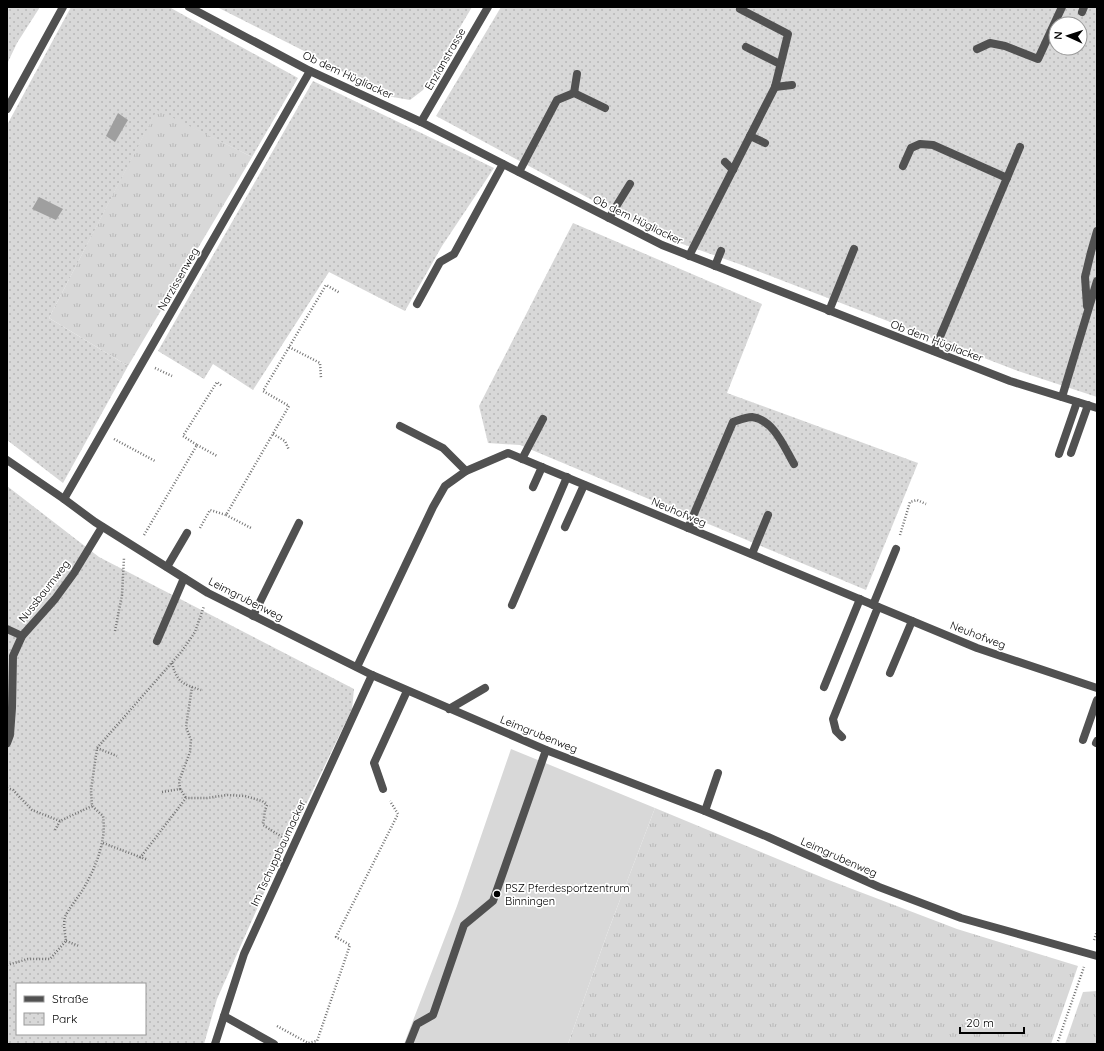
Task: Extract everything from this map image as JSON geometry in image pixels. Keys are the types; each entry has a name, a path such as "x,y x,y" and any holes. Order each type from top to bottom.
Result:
{"street":[{"path":"7,110 63,7"},
{"name":"Ob dem Hügliacker","path":"189,7 310,71 421,122 662,245 1010,381 1097,408"},
{"name":"Enzianstrasse","path":"421,122 488,7"},
{"path":"977,49 990,43 1006,46 1038,59 1062,7"},
{"path":"689,256 775,87 788,34 740,9"},
{"path":"746,48 780,64"},
{"name":"Narzissenweg","path":"64,499 310,71"},
{"path":"574,93 577,74"},
{"path":"775,87 792,85"},
{"path":"519,172 557,100 574,93 604,108"},
{"path":"750,136 765,143"},
{"path":"903,166 911,148 920,144 933,145 1007,178"},
{"path":"934,351 1020,147"},
{"path":"725,162 733,170"},
{"path":"417,304 440,262 454,254 503,164"},
{"path":"609,218 630,184"},
{"path":"1087,313 1085,277 1097,231"},
{"path":"829,310 854,249"},
{"path":"715,266 721,251"},
{"path":"1062,397 1097,281"},
{"path":"1059,454 1077,402"},
{"path":"1071,453 1088,406"},
{"path":"688,528 733,422 751,417 764,422 775,431 794,464"},
{"path":"522,459 544,418"},
{"path":"400,426 443,448 466,471"},
{"name":"Neuhofweg","path":"357,668 433,507 445,486 466,471 508,453 977,648 1097,688"},
{"name":"Leimgrubenweg","path":"7,460 102,527 208,592 357,668 407,691 546,750 768,837 879,887 961,918 1094,954"},
{"path":"533,487 542,467"},
{"path":"512,605 567,477"},
{"path":"566,527 584,485"},
{"path":"752,554 768,514"},
{"path":"254,616 299,523"},
{"name":"Nussbaumweg","path":"7,743 10,735 12,708 13,656 22,636 55,599 102,527"},
{"path":"167,567 187,533"},
{"path":"842,737 836,731 833,719 896,549"},
{"path":"157,641 184,578"},
{"path":"824,687 860,599"},
{"path":"890,673 912,621"},
{"path":"7,629 22,636"},
{"name":"Im Tschuppbaumacker","path":"215,1044 244,954 372,675"},
{"path":"449,709 485,688"},
{"path":"383,789 374,763 407,691"},
{"path":"1084,740 1097,700"},
{"path":"409,1044 416,1024 433,1015 464,925 493,901 546,750"},
{"path":"704,811 718,773"},
{"path":"224,1016 274,1044"}],"path":[{"path":"226,516 289,406 263,391 326,285 340,293"},
{"path":"289,348 320,363 321,378"},
{"path":"217,456 183,436 217,382 222,386"},
{"path":"273,434 285,441 289,450"},
{"path":"114,439 155,461"},
{"path":"136,548 197,445"},
{"path":"896,549 910,502 917,500 926,504"},
{"path":"196,534 210,510 251,528"},
{"path":"115,631 122,595 125,541"},
{"path":"66,941 64,930 65,917 90,878 103,843 105,826 103,816 92,806 91,790 97,748 172,662 195,632 208,592"},
{"path":"172,662 176,676 183,683 201,690"},
{"path":"186,798 180,789 179,781 190,752 191,740 186,727 192,687"},
{"path":"97,748 117,756"},
{"path":"7,788 13,790 32,810 60,821"},
{"path":"162,792 180,789"},
{"path":"274,1025 308,1042 317,1041 350,945 336,937 398,814 383,789"},
{"path":"186,798 207,798 227,795 245,796 262,801 267,805 263,825 294,843"},
{"path":"140,858 186,798"},
{"path":"55,830 60,821 92,806"},
{"path":"103,843 148,860"},
{"path":"66,941 79,946"},
{"path":"7,965 28,959 50,959 66,941"},
{"path":"1057,1044 1094,954"}],"green space":[{"path":"7,7 40,7 17,43 7,64"},
{"path":"71,7 169,7 298,78 252,157 157,110 49,318 128,366 63,483 7,440 7,125"},
{"path":"217,7 472,7 423,90 410,100 387,96 310,54"},
{"path":"501,7 1097,7 1097,397 1018,371 739,264 657,235 436,116"},
{"path":"313,81 494,168 442,246 405,311 329,272 253,390 213,364 204,379 158,351"},
{"path":"157,109 252,157 128,366 49,318"},
{"path":"573,223 762,304 727,393 918,463 866,590 520,445 488,443 479,406"},
{"path":"7,486 99,557 354,689 352,709 273,873 217,999 204,1044 7,1044"},
{"name":"PSZ Pferdesportzentrum Binningen","path":"511,749 655,808 607,934 568,1044 404,1044 457,906"},
{"path":"655,808 826,879 957,929 1078,966 1051,1044 568,1044 607,934"},
{"path":"1097,991 1097,1044 1065,1044 1083,992"}],"shaded area":[{"path":"118,113 128,120 115,142 106,136"},
{"path":"39,197 63,209 56,220 32,209"}],"place":[{"name":"PSZ Pferdesportzentrum Binningen","path":"497,894"}]}
